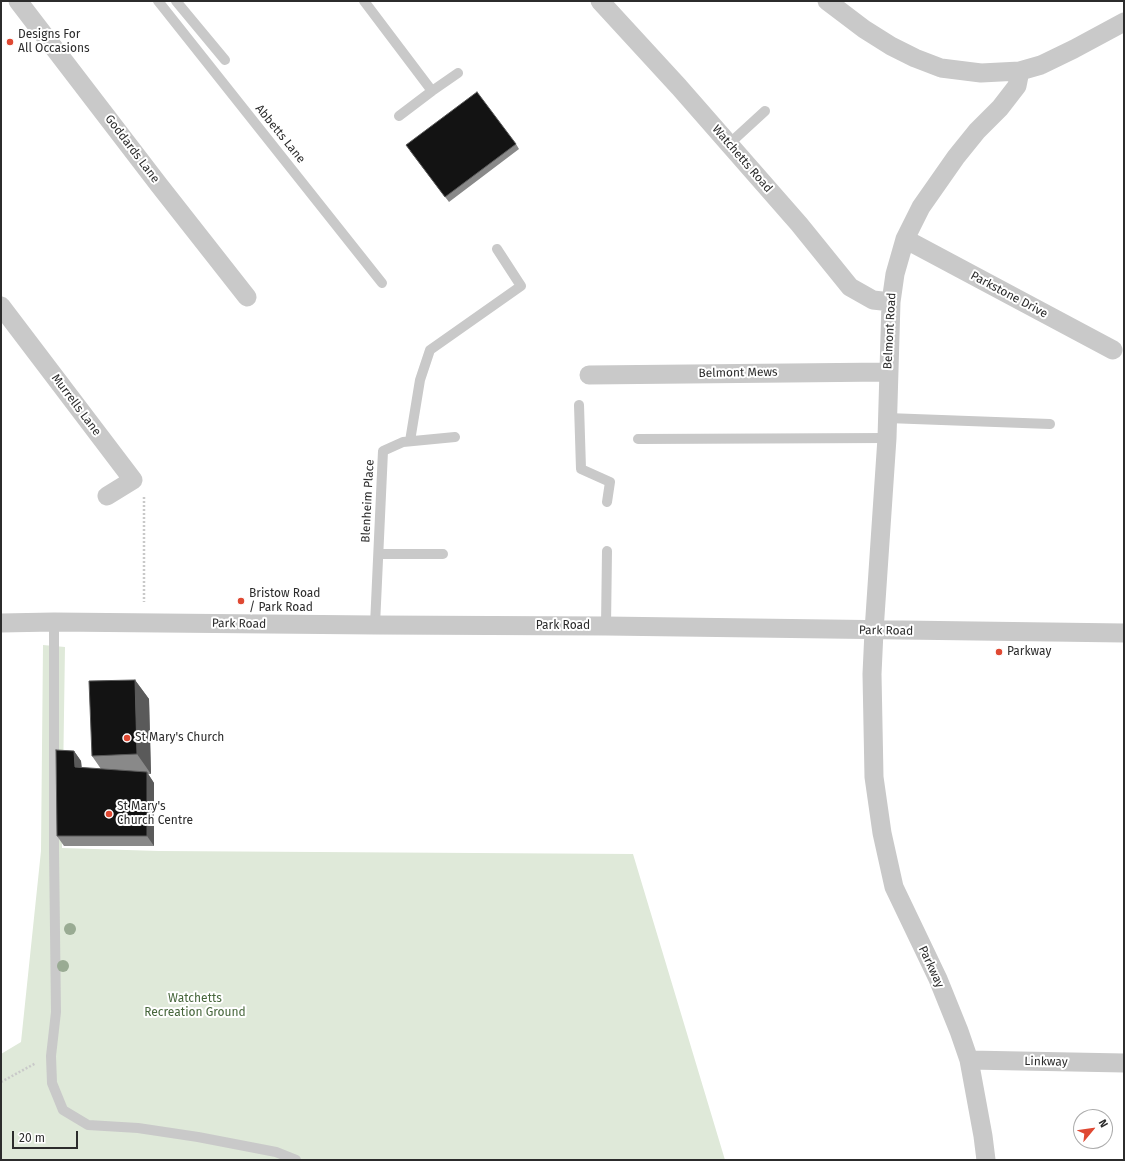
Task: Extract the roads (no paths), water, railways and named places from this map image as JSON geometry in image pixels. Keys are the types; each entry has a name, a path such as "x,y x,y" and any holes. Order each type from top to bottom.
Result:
{"street":[{"name":"Goddards Lane","path":"18,1 154,179 247,297"},
{"name":"Watchetts Road","path":"600,1 679,87 799,224 850,287 872,300 891,302"},
{"path":"827,1 884,42 915,58 941,68 981,73 1020,70 1041,65 1124,22"},
{"name":"Belmont Road","path":"874,630 887,438 888,372 891,302 894,274 905,239 921,207 956,157 977,131 1000,108 1017,86 1020,70"},
{"name":"Parkstone Drive","path":"905,239 1112,350"},
{"name":"Murrells Lane","path":"1,306 133,480 108,496"},
{"name":"Belmont Mews","path":"589,375 888,372"},
{"name":"Park Road","path":"1,623 54,631 375,625 606,626 1124,633"},
{"name":"Parkway","path":"874,630 872,674 874,777 882,833 894,887 938,979 969,1060 986,1160"},
{"name":"Linkway","path":"969,1060 1124,1063"}],"lane":[{"name":"Abbetts Lane","path":"158,1 382,283"},
{"path":"176,1 225,60"},
{"path":"364,1 432,91"},
{"path":"399,116 458,73"},
{"path":"729,144 765,111"},
{"path":"410,441 420,380 430,350 521,286 497,249"},
{"path":"579,406 581,469 610,482 607,502"},
{"path":"888,418 1050,424"},
{"name":"Blenheim Place","path":"375,625 383,451 403,442 455,437"},
{"path":"638,439 887,438"},
{"path":"606,626 607,551"},
{"path":"378,554 443,554"},
{"path":"54,631 56,1012 51,1056 52,1083 63,1110 88,1125 138,1128 198,1137 276,1152 296,1160"}],"place":[{"name":"Designs For All Occasions","path":"10,42"},
{"name":"Bristow Road / Park Road","path":"241,601"},
{"name":"Parkway","path":"999,652"},
{"name":"St Mary's Church","path":"127,738"},
{"name":"St Mary's Church Centre","path":"109,814"}],"park label":[{"name":"Watchetts Recreation Ground","path":"195,1006"}]}
